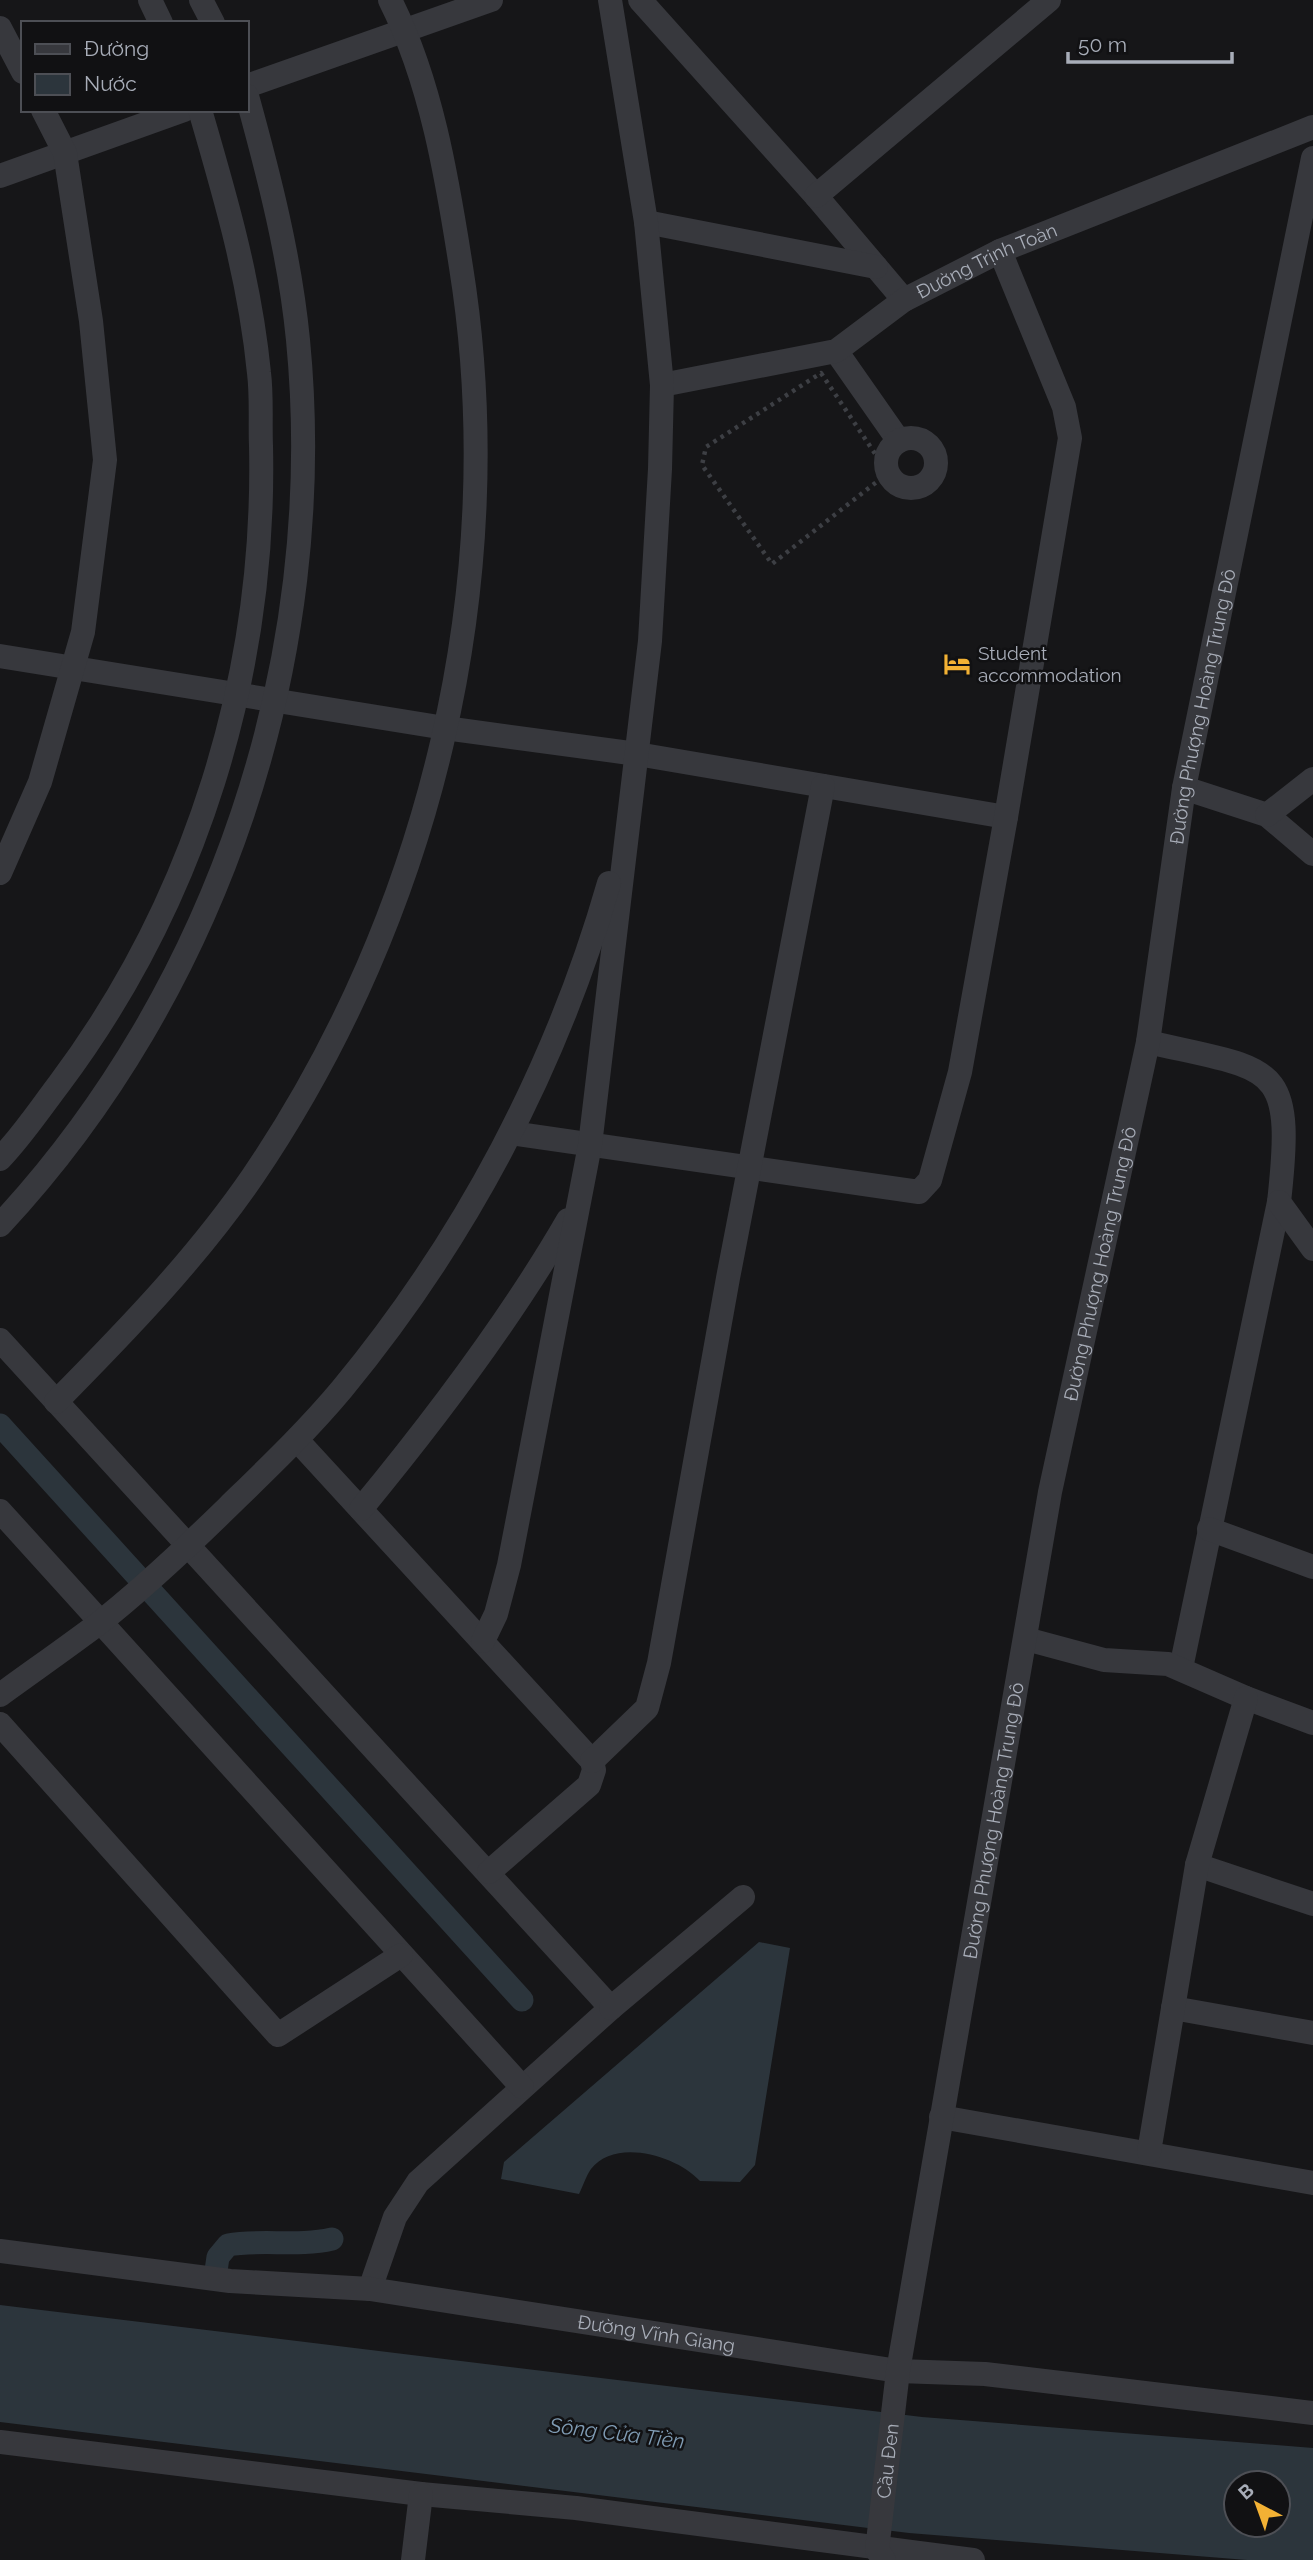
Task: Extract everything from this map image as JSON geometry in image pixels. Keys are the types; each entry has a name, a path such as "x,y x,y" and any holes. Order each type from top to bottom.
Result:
{"street":[{"path":"150,0 160,21"},
{"path":"201,0 211,21"},
{"path":"56,1402 161,1295 253,1177 330,1048 392,911 437,768 466,621 477,472 470,323 447,175 406,32 390,0"},
{"path":"248,86 491,0"},
{"path":"483,1641 496,1614 509,1564 590,1145 651,628 662,385 646,222 610,0"},
{"path":"640,0 816,196 904,300"},
{"path":"816,196 1049,0"},
{"path":"0,29 21,68"},
{"path":"0,1225 36,1187 113,1082 179,970 230,851 269,727 293,599 303,470 298,340 278,212 248,100"},
{"path":"0,873 40,782 83,632 105,460 91,321 65,153 44,112"},
{"path":"0,176 178,112"},
{"path":"0,1159 95,1036 163,914 214,785 247,651 262,513 259,374 238,238 201,112"},
{"name":"Đường Trịnh Toàn","path":"662,385 836,351 904,300 1000,251 1313,127"},
{"name":"Đường Phượng Hoàng Trung Đô","path":"898,2371 1050,1492 1148,1042 1184,789 1307,237 1313,159"},
{"path":"646,222 876,267"},
{"path":"511,1133 919,1192 930,1180 960,1072 1070,438 1064,407 1000,251"},
{"path":"836,351 899,441"},
{"path":"916,438 930,447 935,454 934,472 923,484 908,488 900,486 888,473 888,452 899,441 916,438"},
{"path":"0,656 445,727 637,754 1006,817"},
{"path":"1267,815 1313,779"},
{"path":"592,1761 647,1708 659,1663 727,1278 823,786"},
{"path":"1184,789 1267,815 1313,854"},
{"path":"0,1695 107,1616 178,1554 297,1440 358,1368 423,1282 459,1226 511,1133 577,984 614,869 632,790"},
{"path":"1148,1042 1242,1064 1259,1071 1273,1085 1282,1100 1286,1130 1279,1202 1181,1668"},
{"path":"1279,1202 1313,1249"},
{"path":"361,1509 537,1274 578,1203"},
{"path":"0,1340 56,1402 178,1554 489,1872 611,2008"},
{"path":"297,1440 592,1761 594,1770 589,1785 489,1872"},
{"path":"0,1511 107,1616 401,1955 522,2087"},
{"path":"1209,1529 1313,1567"},
{"path":"1026,1639 1104,1660 1156,1662 1181,1668 1246,1698 1313,1723"},
{"path":"1149,2152 1196,1865 1246,1698"},
{"path":"0,1724 278,2035 401,1955"},
{"path":"1196,1865 1313,1904"},
{"path":"370,2289 405,2198 434,2165 611,2008 743,1896"},
{"path":"1173,2008 1313,2033"},
{"path":"941,2117 1313,2183"},
{"name":"Đường Vĩnh Giang","path":"0,2251 230,2281 370,2289 898,2371 985,2374 1313,2413"},
{"name":"Cầu Đen","path":"880,2545 898,2371"},
{"path":"0,2442 421,2494 576,2508 880,2545 972,2560"},
{"path":"413,2560 421,2494"}],"path":[{"path":"821,373 888,473 772,564 702,465 706,447 821,373"}],"water":[{"path":"759,1942 790,1948 755,2165 740,2182 700,2181 677,2164 662,2158 630,2152 602,2159 591,2169 579,2194 501,2179 504,2162"},
{"name":"Sông Cửa Tiền","path":"0,2305 922,2417 1313,2448 1313,2560 1247,2560 909,2533 0,2422"}],"waterway":[{"path":"0,1425 522,2000"},
{"path":"216,2271 218,2257 228,2245 332,2239"}],"place":[{"name":"Student accommodation","path":"957,664"}]}
